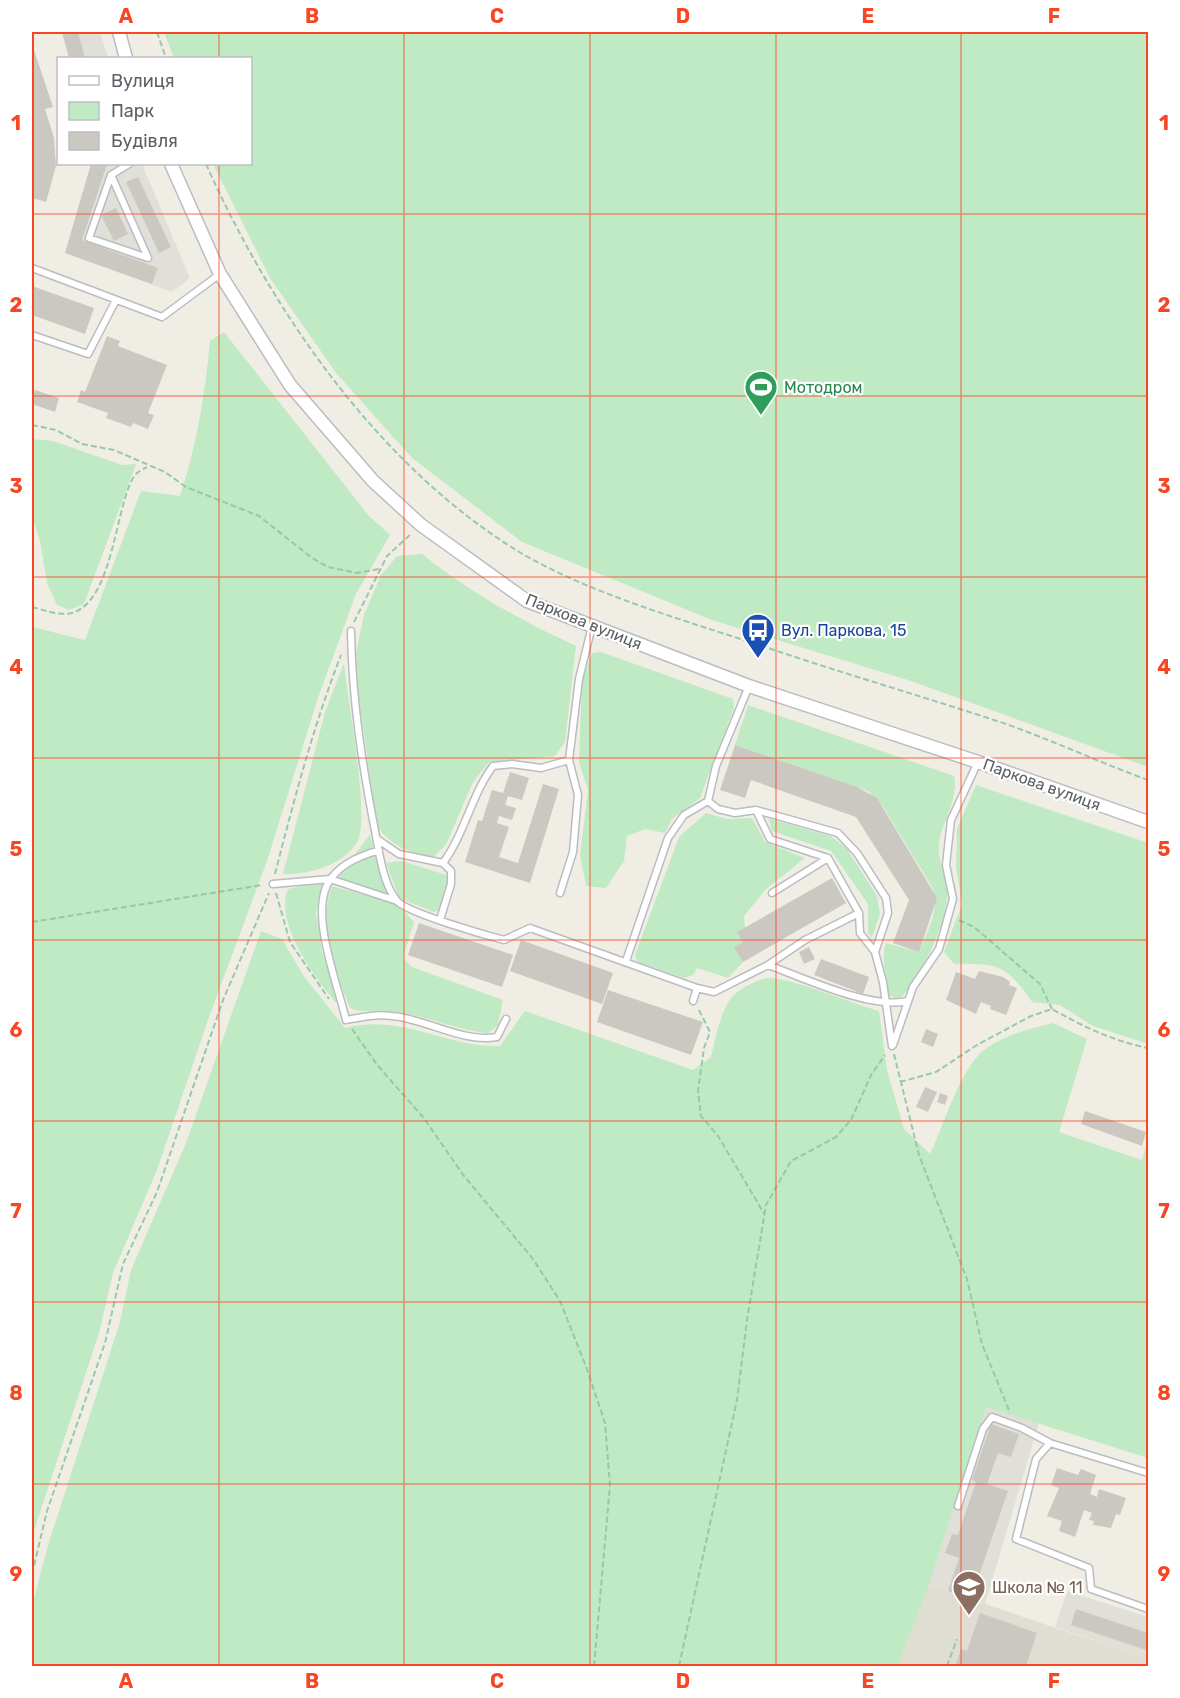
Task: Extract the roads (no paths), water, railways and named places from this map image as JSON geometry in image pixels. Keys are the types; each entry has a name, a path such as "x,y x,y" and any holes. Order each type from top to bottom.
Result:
{"street":[{"path":"119,32 126,57"},
{"name":"Паркова вулиця","path":"171,165 220,274 290,385 373,481 421,525 527,601 749,686 1149,822"}],"lane":[{"path":"111,175 148,258 89,237 111,175 125,165"},
{"path":"32,268 162,316 220,274"},
{"path":"32,335 88,354 116,300"},
{"path":"560,893 573,852 578,795 569,760 579,679 592,626"},
{"path":"351,631 352,683 362,765 384,872 397,901"},
{"path":"626,961 668,838 684,815 708,801 716,766 749,686"},
{"path":"443,863 452,851 479,785 493,766 512,764 541,768 569,760"},
{"path":"756,810 770,838 828,858 859,913 860,933 875,952 884,981 892,1046 913,987 939,949 953,899 946,865 951,820 978,762"},
{"path":"708,801 718,809 735,813 756,810 838,833 857,854 886,898 888,913 875,952"},
{"path":"377,839 399,854 443,863 451,871 451,884 440,920"},
{"path":"379,850 344,865 330,879 321,905 326,949 338,983 346,1020 370,1015 394,1016 481,1040 497,1037 506,1019"},
{"path":"772,893 828,858"},
{"path":"273,884 330,879 397,901 440,920 504,940 530,928 697,988 714,992 768,965 805,940 859,913"},
{"path":"768,965 862,999 885,1000 896,1004 908,1001"},
{"path":"693,1001 697,988"},
{"path":"958,1506 983,1429 992,1417 1013,1424 1050,1443 1149,1473"},
{"path":"1050,1443 1035,1459 1016,1539 1089,1568 1091,1589 1149,1609"}],"place":[{"name":"Мотодром","path":"761,416"},
{"name":"Вул. Паркова, 15","path":"758,659"},
{"name":"Школа № 11","path":"969,1616"}]}
